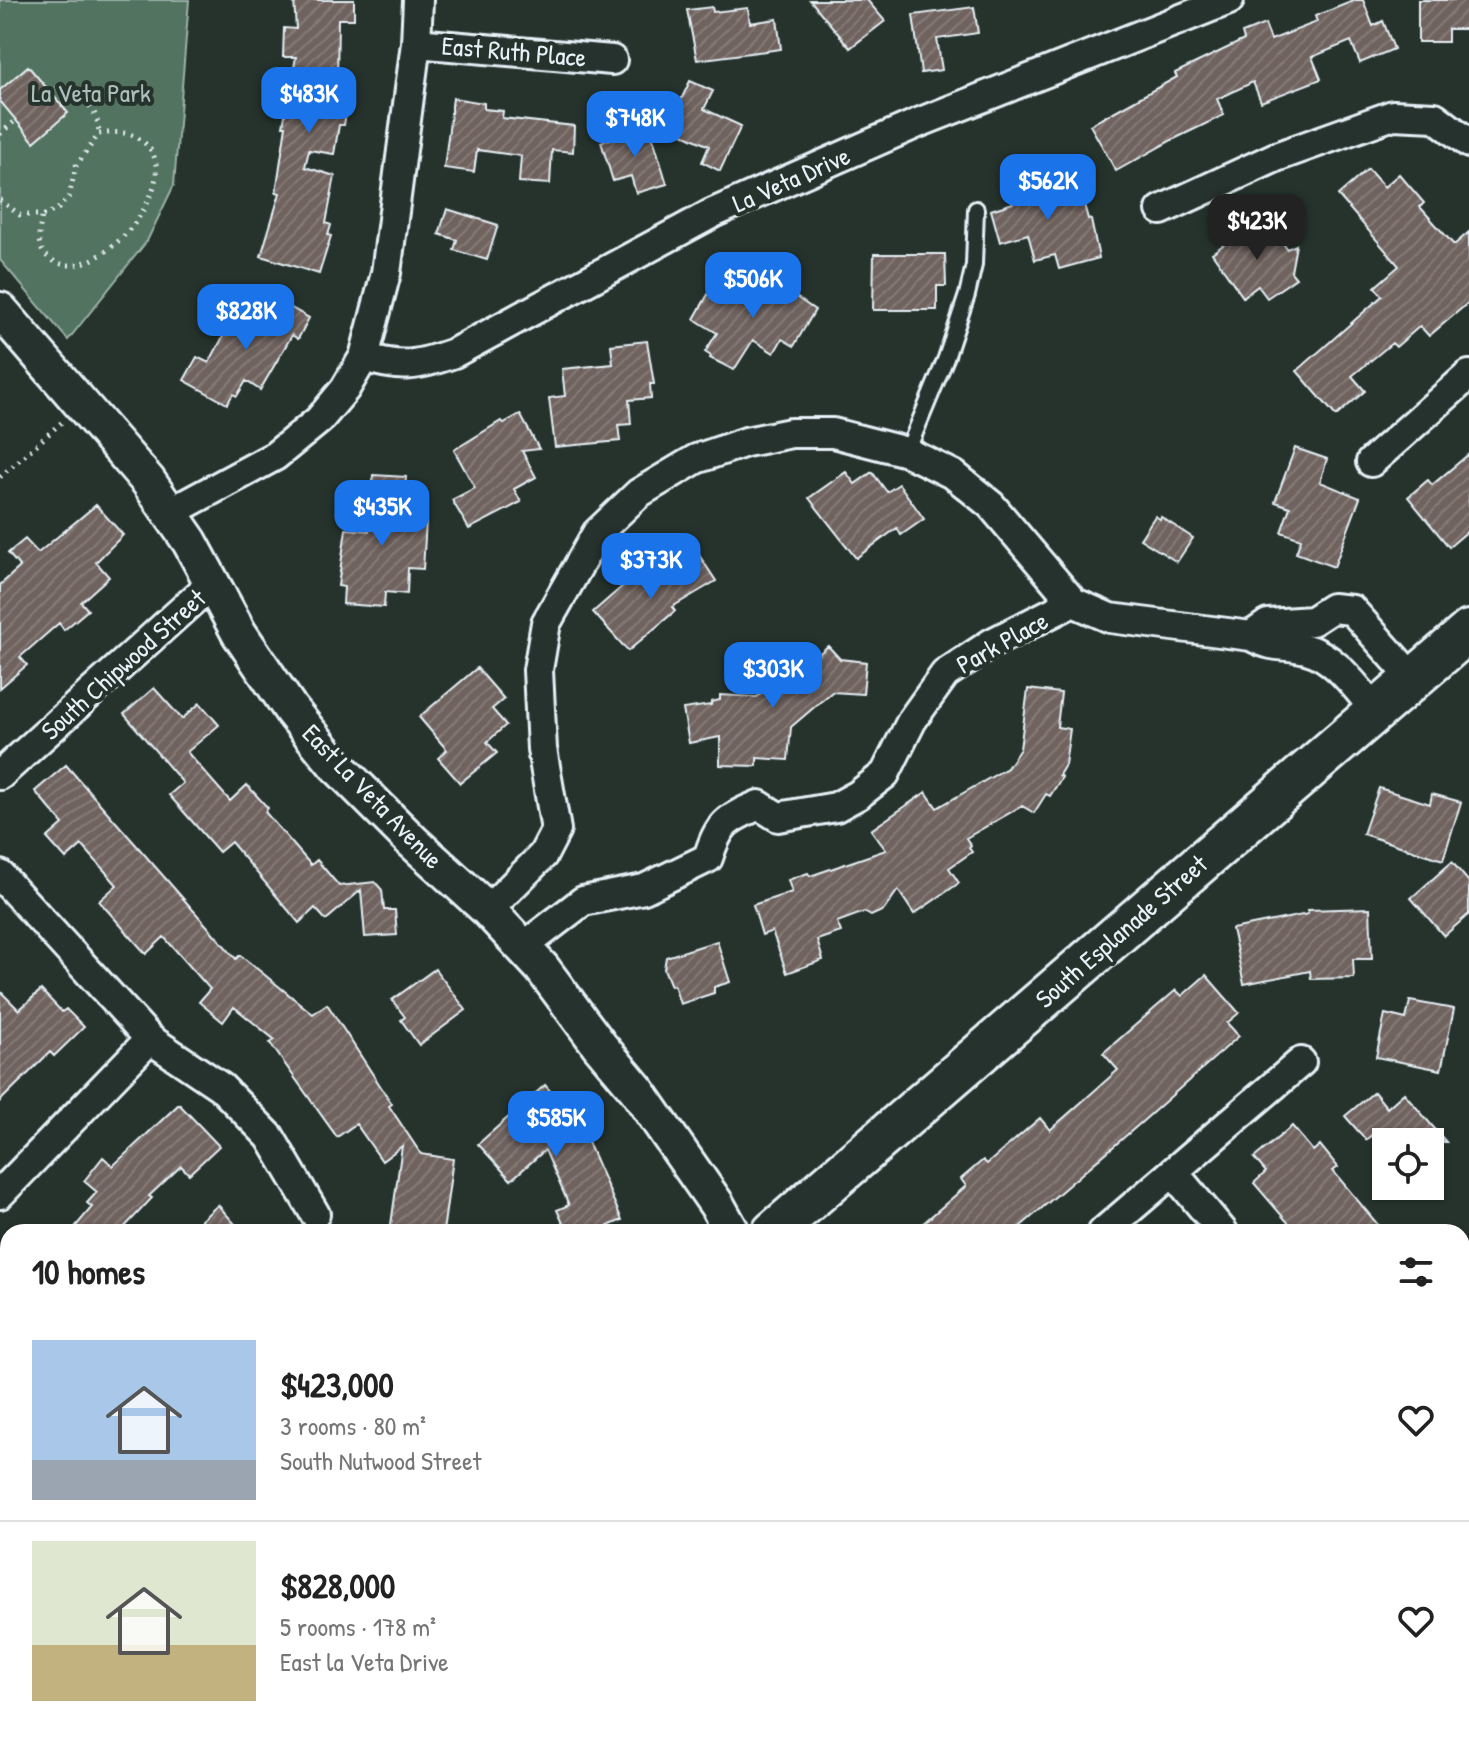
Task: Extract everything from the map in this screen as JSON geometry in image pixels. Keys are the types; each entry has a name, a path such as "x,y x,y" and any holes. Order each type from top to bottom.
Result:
{"main road":[{"name":"South Esplanade Street","path":"782,1224 1469,631"}],"street":[{"path":"171,512 275,456 319,420 345,389 364,357 386,273 416,43 418,0"},
{"name":"La Veta Drive","path":"364,357 390,365 409,365 454,353 713,213 918,123 1229,0"},
{"name":"East Ruth Place","path":"416,43 612,60"},
{"path":"1161,210 1276,157 1393,115 1435,117 1469,143"},
{"name":"East La Veta Avenue","path":"0,310 82,403 171,512 239,633 291,710 335,764 523,947 637,1090 728,1224"},
{"path":"1371,462 1469,375"},
{"path":"488,910 543,855 556,830 542,749 538,670 546,623 597,533 639,493 696,459 746,442 791,433 833,433 907,452 954,475 991,505 1073,602 1110,618 1251,636 1268,645 1311,651 1327,659 1346,676 1376,711"},
{"name":"South Chipwood Street","path":"0,775 211,584"},
{"name":"Park Place","path":"523,947 583,901 644,889 708,858 716,833 733,816 759,805 778,817 836,807 858,795 885,774 912,720 945,674 992,643 1073,602"},
{"path":"1251,636 1268,624 1315,619 1332,608 1352,610 1413,679"},
{"path":"0,875 150,1039 221,1087 270,1137 315,1214"},
{"path":"0,1194 150,1039"},
{"path":"1112,1224 1301,1062"},
{"path":"1173,1172 1216,1224"}],"lane":[{"path":"907,452 946,358 967,295 974,265 976,209"},
{"path":"1311,651 1315,619"}],"path":[{"path":"0,200 20,215 42,216 59,208 69,197 76,166 99,134 94,111 84,97 61,87 49,92"},
{"path":"0,134 16,120"},
{"path":"42,216 38,237 41,251 57,263 71,266 99,256 136,220 156,185 157,167 153,154 147,145 131,135 99,134"},
{"path":"0,477 82,403"}],"green space":[{"name":"La Veta Park","path":"0,0 189,0 174,185 147,241 68,340 0,260"}],"building":[{"path":"294,0 354,0 354,19 338,19 337,83 351,85 344,125 339,125 334,154 309,150 305,167 335,176 326,223 331,225 328,235 331,236 319,274 261,256 280,193 276,192 286,126 283,126 296,57 283,57 284,28 296,29"},
{"path":"810,0 867,0 885,21 850,48"},
{"path":"1363,0 1373,26 1383,21 1394,49 1360,63 1351,41 1312,57 1321,79 1261,102 1253,82 1217,99 1224,115 1116,171 1090,125 1177,77 1175,73 1244,40 1242,33 1265,24 1271,40 1317,22 1315,16"},
{"path":"1418,0 1469,0 1469,29 1448,29 1448,42 1418,42"},
{"path":"712,7 713,12 748,8 750,23 777,19 781,49 697,60 687,10"},
{"path":"974,7 978,33 937,39 942,70 921,73 913,15"},
{"path":"28,66 68,113 34,142 0,101 0,90"},
{"path":"690,81 713,91 704,109 741,126 720,171 702,162 709,146 668,127"},
{"path":"453,98 484,103 484,109 503,111 502,118 574,126 573,152 552,150 550,184 519,182 521,156 477,150 474,172 444,168"},
{"path":"649,125 667,184 636,193 631,176 613,181 601,142"},
{"path":"1368,169 1384,187 1399,174 1424,203 1420,207 1454,245 1469,232 1469,302 1429,336 1420,326 1396,347 1392,343 1352,376 1365,391 1336,416 1297,371 1382,296 1375,287 1399,266 1338,195"},
{"path":"1036,172 1042,196 1079,186 1088,219 1091,220 1099,258 1059,269 1055,255 1035,260 1028,234 1000,242 991,210 1013,203 1007,180"},
{"path":"447,209 498,225 487,260 454,250 457,240 439,234"},
{"path":"1268,222 1287,249 1296,245 1291,272 1296,278 1267,298 1258,286 1243,297 1212,253 1242,232 1246,238"},
{"path":"874,254 945,254 946,286 937,286 937,310 873,310"},
{"path":"751,273 779,289 783,288 815,310 794,346 782,339 774,353 753,340 734,370 710,358 705,352 717,333 694,319 710,291 732,305"},
{"path":"241,303 276,322 286,305 309,318 298,339 292,335 260,390 246,381 237,396 233,394 227,404 184,380 197,357 209,363"},
{"path":"647,341 654,384 650,384 651,398 629,400 631,424 618,425 620,441 555,447 549,398 565,396 562,369 613,364 611,345"},
{"path":"520,414 539,449 522,451 536,477 514,489 521,502 469,529 452,500 475,488 454,450 501,421 504,423"},
{"path":"1295,448 1327,459 1320,482 1360,498 1334,567 1296,553 1301,539 1281,532 1290,507 1275,502"},
{"path":"1469,454 1469,530 1449,547 1408,497 1428,480 1432,485"},
{"path":"846,472 855,484 872,472 887,492 899,484 924,519 901,535 897,528 856,558 809,498"},
{"path":"373,475 406,477 403,520 426,521 423,569 408,568 407,594 385,592 384,607 343,604 344,587 338,586 346,529 369,531"},
{"path":"96,505 123,535 96,562 109,577 81,602 88,610 64,630 59,623 20,657 27,665 0,688 0,585 20,567 8,553 25,539 38,553"},
{"path":"1155,516 1193,538 1177,562 1140,539"},
{"path":"699,555 716,581 672,607 675,611 628,651 593,612 640,571 652,585"},
{"path":"828,646 840,659 866,662 863,694 832,692 791,727 788,760 757,758 757,766 720,765 720,737 689,743 683,709 711,705 711,702 720,700 720,695 757,697 810,653 814,658"},
{"path":"477,668 504,699 492,709 506,725 487,742 497,753 460,783 438,758 447,750 419,717"},
{"path":"154,688 182,719 200,703 219,725 187,752 230,801 247,785 268,808 265,812 311,865 317,860 339,886 375,882 382,890 384,910 395,910 397,935 365,937 361,890 326,920 315,908 299,923 231,842 219,852 169,795 183,783 124,714"},
{"path":"1028,689 1061,693 1057,727 1070,729 1065,765 1059,775 1062,777 1050,796 1046,794 1034,813 1022,806 966,838 972,852 949,868 959,883 914,914 898,890 884,910 871,916 864,912 837,922 841,932 817,940 823,960 787,973 772,931 762,935 753,905 792,892 788,880 808,873 810,876 886,850 871,830 926,792 937,808 1007,768 1020,749"},
{"path":"66,765 236,959 240,955 313,1014 327,1004 421,1154 453,1159 444,1224 391,1224 402,1146 382,1161 356,1124 337,1137 270,1043 275,1040 234,1007 223,1022 199,1002 210,989 164,937 146,954 99,901 117,885 82,845 66,859 47,838 63,824 35,791"},
{"path":"1379,788 1430,804 1432,794 1461,802 1443,860 1363,834"},
{"path":"1452,862 1469,882 1469,914 1444,936 1411,898"},
{"path":"1370,908 1372,959 1353,959 1354,978 1311,979 1310,971 1244,984 1232,929 1308,914 1308,910"},
{"path":"717,941 730,982 714,987 714,993 680,1004 674,985 671,986 664,969 666,957"},
{"path":"435,969 466,1010 419,1045 401,1020 405,1017 392,1000"},
{"path":"1206,975 1239,1013 1227,1023 1239,1036 1023,1224 922,1224 966,1186 961,1179 983,1160 987,1164 1040,1118 1050,1130 1118,1070 1103,1053 1176,990 1182,996"},
{"path":"41,990 62,1012 66,1009 84,1027 54,1056 50,1052 0,1101 0,991 19,1010"},
{"path":"1410,1001 1454,1009 1441,1070 1376,1057 1385,1014 1406,1019"},
{"path":"545,1085 581,1126 622,1220 613,1224 563,1224 557,1210 569,1205 545,1150 511,1180 478,1144"},
{"path":"1374,1092 1387,1108 1404,1093 1434,1128 1372,1128 1372,1135 1366,1140 1345,1116"},
{"path":"179,1104 219,1146 189,1174 181,1166 149,1196 152,1198 128,1224 78,1224 92,1207 87,1203 97,1192 84,1181 103,1157 113,1166"},
{"path":"1292,1126 1313,1151 1320,1145 1338,1167 1333,1171 1377,1224 1289,1224 1254,1183 1266,1172 1254,1158"},
{"path":"218,1205 235,1224 197,1224"}]}
